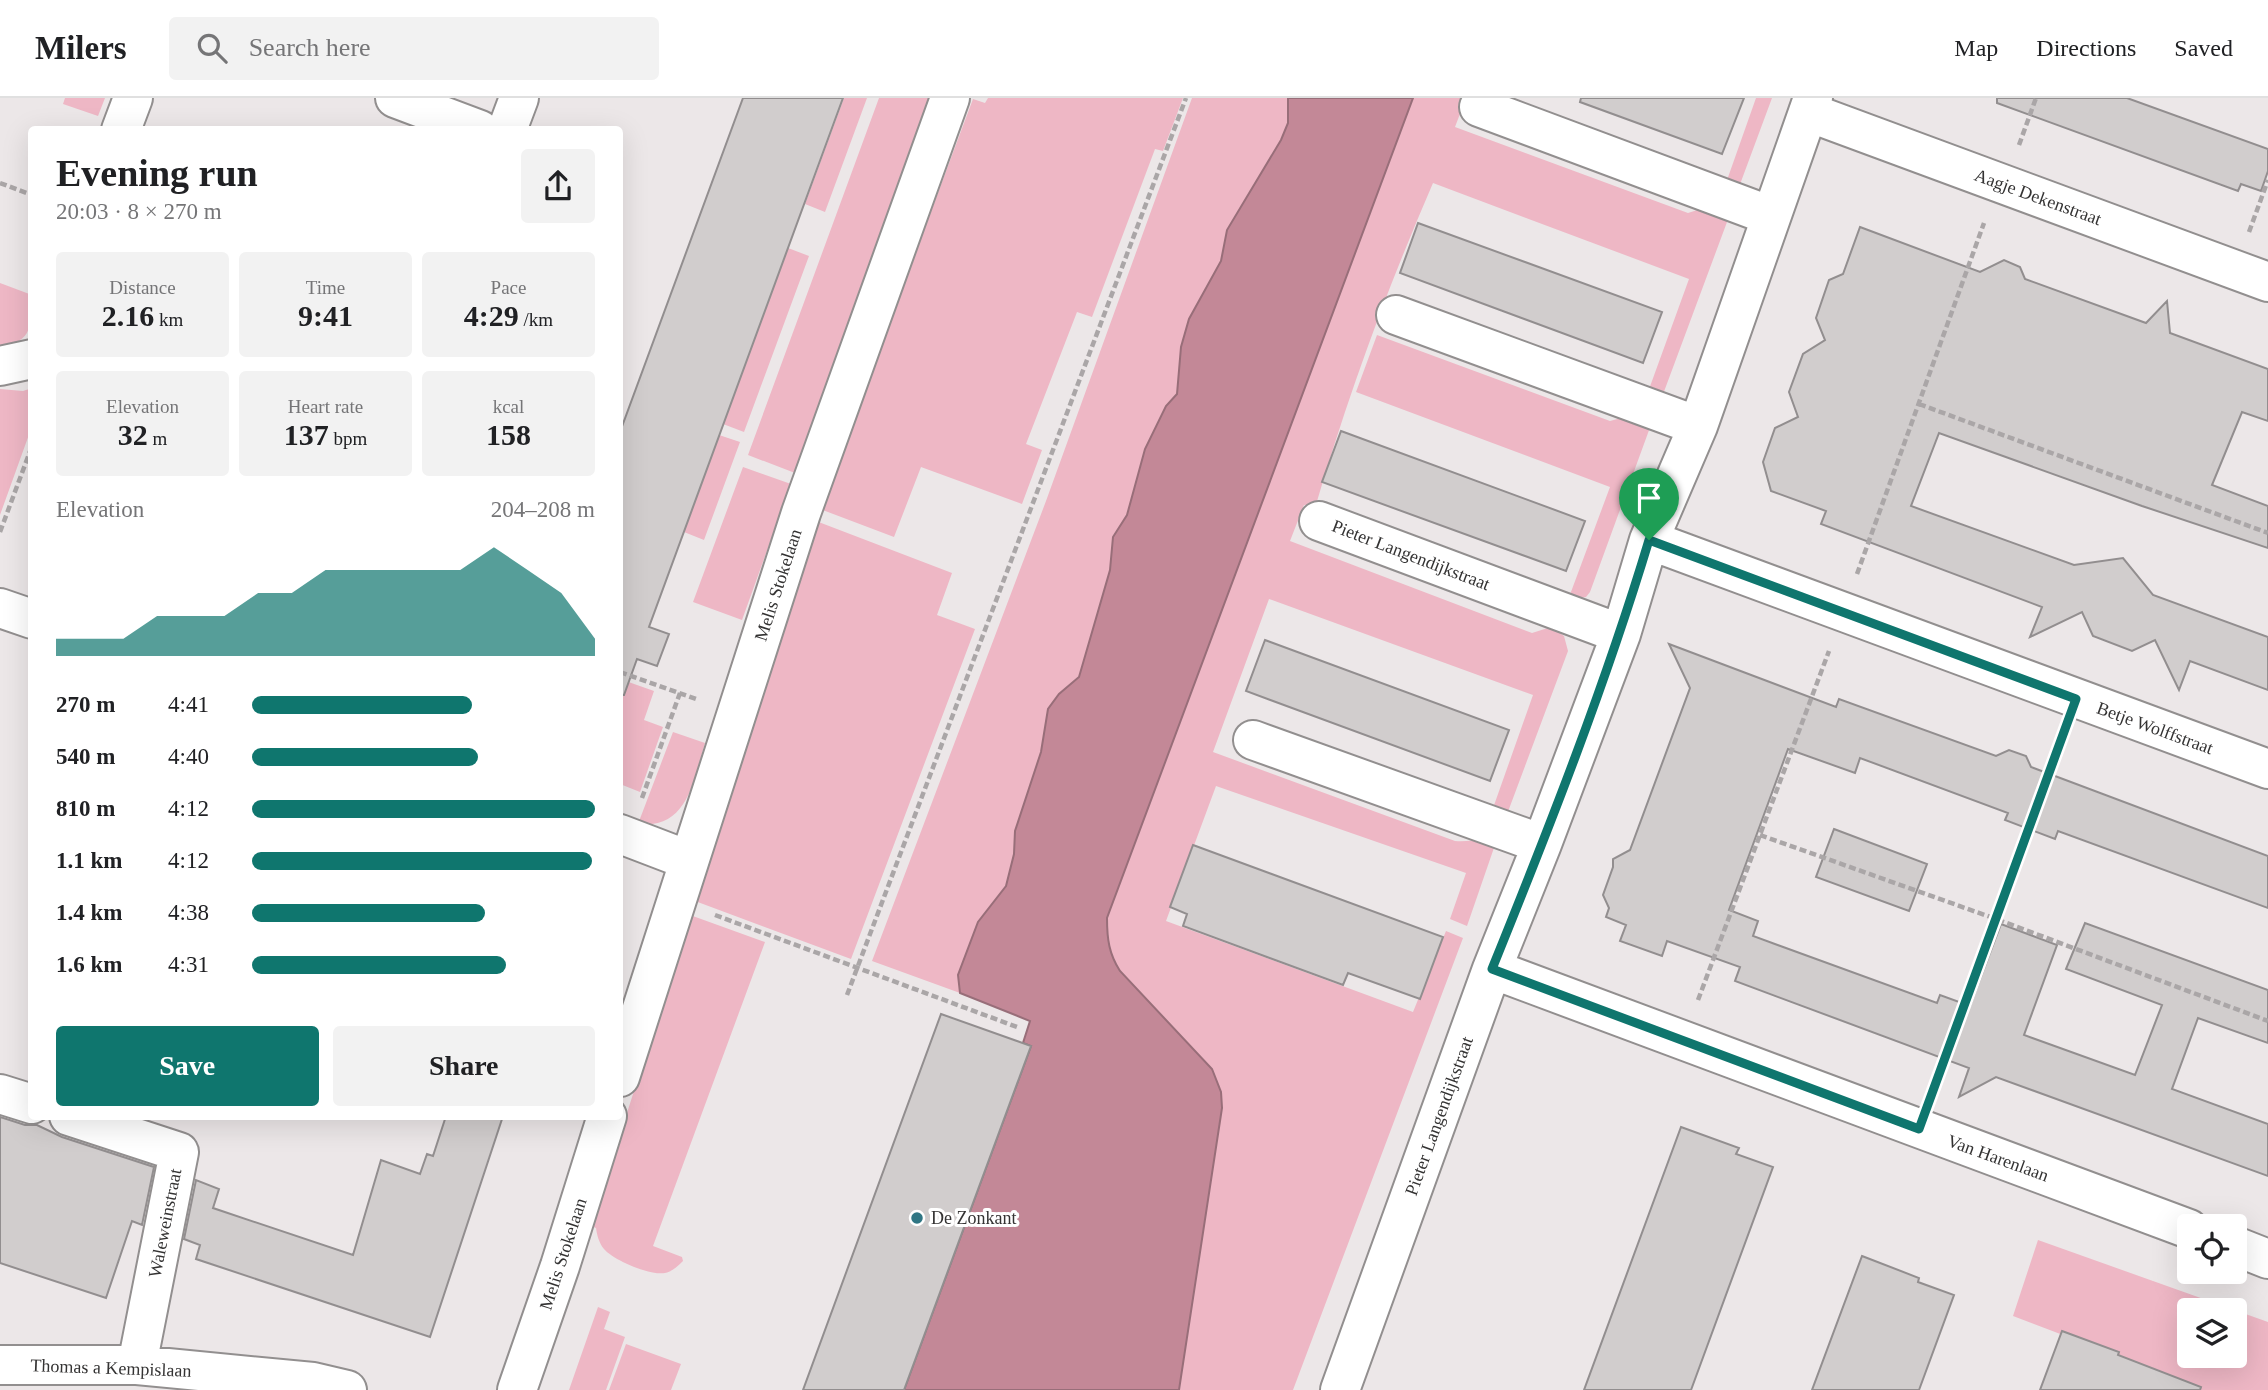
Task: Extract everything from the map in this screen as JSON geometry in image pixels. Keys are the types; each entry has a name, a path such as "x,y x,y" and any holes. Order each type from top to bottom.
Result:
{"street":[{"path":"122,126 133,98"},
{"path":"395,98 469,126"},
{"path":"508,126 519,98"},
{"name":"Melis Stokelaan","path":"623,1067 801,513 950,98"},
{"name":"Pieter Langendijkstraat","path":"1340,1390 1492,969 1621,634 1649,540 1698,426 1811,105"},
{"name":"Aagje Dekenstraat","path":"1811,105 2252,276"},
{"path":"1479,107 1771,216"},
{"path":"1396,315 1698,426"},
{"path":"0,366 28,360"},
{"name":"Pieter Langendijkstraat","path":"1319,521 1621,634"},
{"name":"Betje Wolffstraat","path":"1649,540 2268,769"},
{"path":"0,608 28,618"},
{"path":"1252,740 1542,844"},
{"path":"623,835 688,860"},
{"name":"Van Harenlaan","path":"1492,969 2177,1225"},
{"path":"0,1094 28,1103"},
{"name":"Waleweinstraat","path":"81,1120 179,1152 136,1365"},
{"name":"Melis Stokelaan","path":"517,1390 560,1266 606,1120"},
{"path":"2247,1251 2268,1259"},
{"name":"Thomas a Kempislaan","path":"0,1365 136,1365 313,1382 347,1390"}],"path":[{"path":"848,995 1186,98"},
{"path":"2252,276 2268,180"},
{"path":"0,183 28,194"},
{"path":"1919,404 2268,533"},
{"path":"0,532 28,457"},
{"path":"623,673 736,713"},
{"path":"641,799 680,693"},
{"path":"1919,1129 2076,699"},
{"path":"1760,835 1996,919 2268,1021"},
{"path":"675,900 1017,1027"}],"shaded area":[{"path":"65,98 105,98 98,116 63,104"},
{"path":"844,98 867,98 825,212 805,204"},
{"path":"879,98 933,98 795,473 748,455"},
{"path":"988,98 1183,98 1163,151 1155,149 1092,317 1077,312 1026,444 1042,450 1022,504 921,467 894,537 820,509 973,99 985,103"},
{"path":"1192,98 1288,98 1288,123 1281,140 1227,230 1221,261 1199,301 1177,394 1166,406 1145,449 1127,515 1113,537 1110,570 1079,677 1059,694 1048,709 1041,752 1015,831 1014,854 1006,886 978,922 958,975 960,993 872,961 1046,501"},
{"path":"1288,98 1413,98 1107,918 1109,946 1120,971 1212,1069 1221,1092 1222,1108 1179,1390 904,1390 1031,1046 1023,1043 1030,1021 960,993 958,975 978,922 1006,886 1014,854 1015,831 1041,752 1048,709 1059,694 1079,677 1110,570 1113,537 1127,515 1145,449 1166,406 1177,394 1181,347 1189,319 1221,261 1227,230 1281,140 1288,123"},
{"path":"1413,98 1466,98 1455,127 1688,213 1710,206 1730,214 1662,397 1648,392 1689,279 1433,183 1369,344 1315,508 1304,505 1290,541 1532,633 1551,627 1564,636 1568,651 1506,817 1492,811 1533,695 1269,599 1213,752 1455,841 1496,842 1467,926 1450,919 1466,873 1216,786 1166,921 1413,1012 1446,931 1463,938 1293,1390 1179,1390 1222,1108 1212,1069 1120,971 1109,946 1107,918"},
{"path":"1756,98 1772,98 1739,187 1726,183"},
{"path":"788,248 809,256 744,432 723,424"},
{"path":"0,283 28,294 28,330 19,341 0,347"},
{"path":"1377,335 1610,421 1632,415 1652,422 1586,597 1568,600 1610,487 1356,392"},
{"path":"0,389 28,389 28,437 0,515"},
{"path":"719,435 740,442 704,540 684,532"},
{"path":"743,467 791,484 742,620 693,602"},
{"path":"816,521 952,573 937,615 975,629 851,959 695,901"},
{"path":"623,680 654,691 644,720 663,727 640,792 623,785"},
{"path":"673,732 705,743 692,786 678,810 668,819 655,824 638,824"},
{"path":"690,915 765,942 653,1246 682,1257 683,1261 670,1271 659,1273 615,1258 604,1249 596,1228 591,1226"},
{"path":"2038,1240 2201,1298 2177,1298 2177,1368 2247,1368 2247,1315 2268,1322 2268,1390 2148,1390 2155,1370 2013,1316"},
{"path":"598,1307 610,1312 604,1329 625,1337 606,1390 569,1390"},
{"path":"626,1344 681,1364 671,1390 609,1390"}],"building":[{"path":"743,98 843,98 649,627 669,634 657,666 637,659 624,695 623,424"},
{"path":"1581,98 1744,98 1722,154 1580,102"},
{"path":"1997,98 2127,98 2268,149 2268,171 2261,191 2241,184 2238,191 1997,103"},
{"path":"1418,223 1662,312 1643,363 1400,273"},
{"path":"1860,227 1980,272 2004,260 2020,267 2025,279 2146,323 2167,301 2170,333 2268,369 2268,421 2242,412 2212,485 2268,506 2268,548 1939,433 1911,506 2074,565 2123,558 2153,595 2268,637 2268,690 2190,661 2179,690 2155,640 2132,651 2093,636 2082,612 2030,637 2042,607 1821,524 1826,511 1771,491 1763,462 1775,428 1798,417 1789,392 1803,354 1825,340 1816,318 1829,280 1843,274"},
{"path":"1341,431 1585,521 1566,571 1322,482"},
{"path":"1265,640 1509,730 1490,781 1246,691"},
{"path":"1669,644 1836,707 1839,699 1996,756 2009,750 2026,756 2031,767 2268,856 2268,908 2058,831 2055,839 2005,820 2008,813 1860,758 1855,773 1788,749 1729,910 1758,921 1753,936 1937,1003 1940,995 1970,1006 2001,924 2057,945 2024,1035 2135,1075 2162,1005 2066,969 2085,923 2268,990 2268,1043 2198,1018 2172,1089 2268,1124 2268,1176 1996,1077 1959,1097 1969,1068 1735,981 1740,967 1667,941 1662,956 1620,941 1626,925 1606,917 1609,908 1603,895 1613,867 1613,859 1630,850 1690,688"},
{"path":"1834,829 1927,864 1909,911 1816,877"},
{"path":"1193,845 1443,937 1420,999 1348,973 1343,985 1183,926 1187,914 1170,907"},
{"name":"De Zonkant","path":"941,1014 1031,1046 904,1390 803,1390"},
{"path":"0,1117 25,1125 37,1125 62,1137 154,1167 142,1225 132,1221 106,1298 0,1263"},
{"path":"445,1120 502,1120 430,1337 196,1259 200,1245 184,1239 196,1180 219,1189 213,1208 353,1255 381,1160 420,1174 427,1154 433,1156"},
{"path":"1681,1127 1739,1148 1736,1154 1773,1167 1691,1390 1584,1390"},
{"path":"1862,1256 1954,1295 1919,1390 1812,1390"},
{"path":"2062,1331 2201,1387 2200,1390 2040,1390"}],"place":[{"name":"De Zonkant","path":"917,1218"}],"route":[{"path":"1649,540 2076,699 1919,1129 1492,969 1621,634 1649,540"}]}
